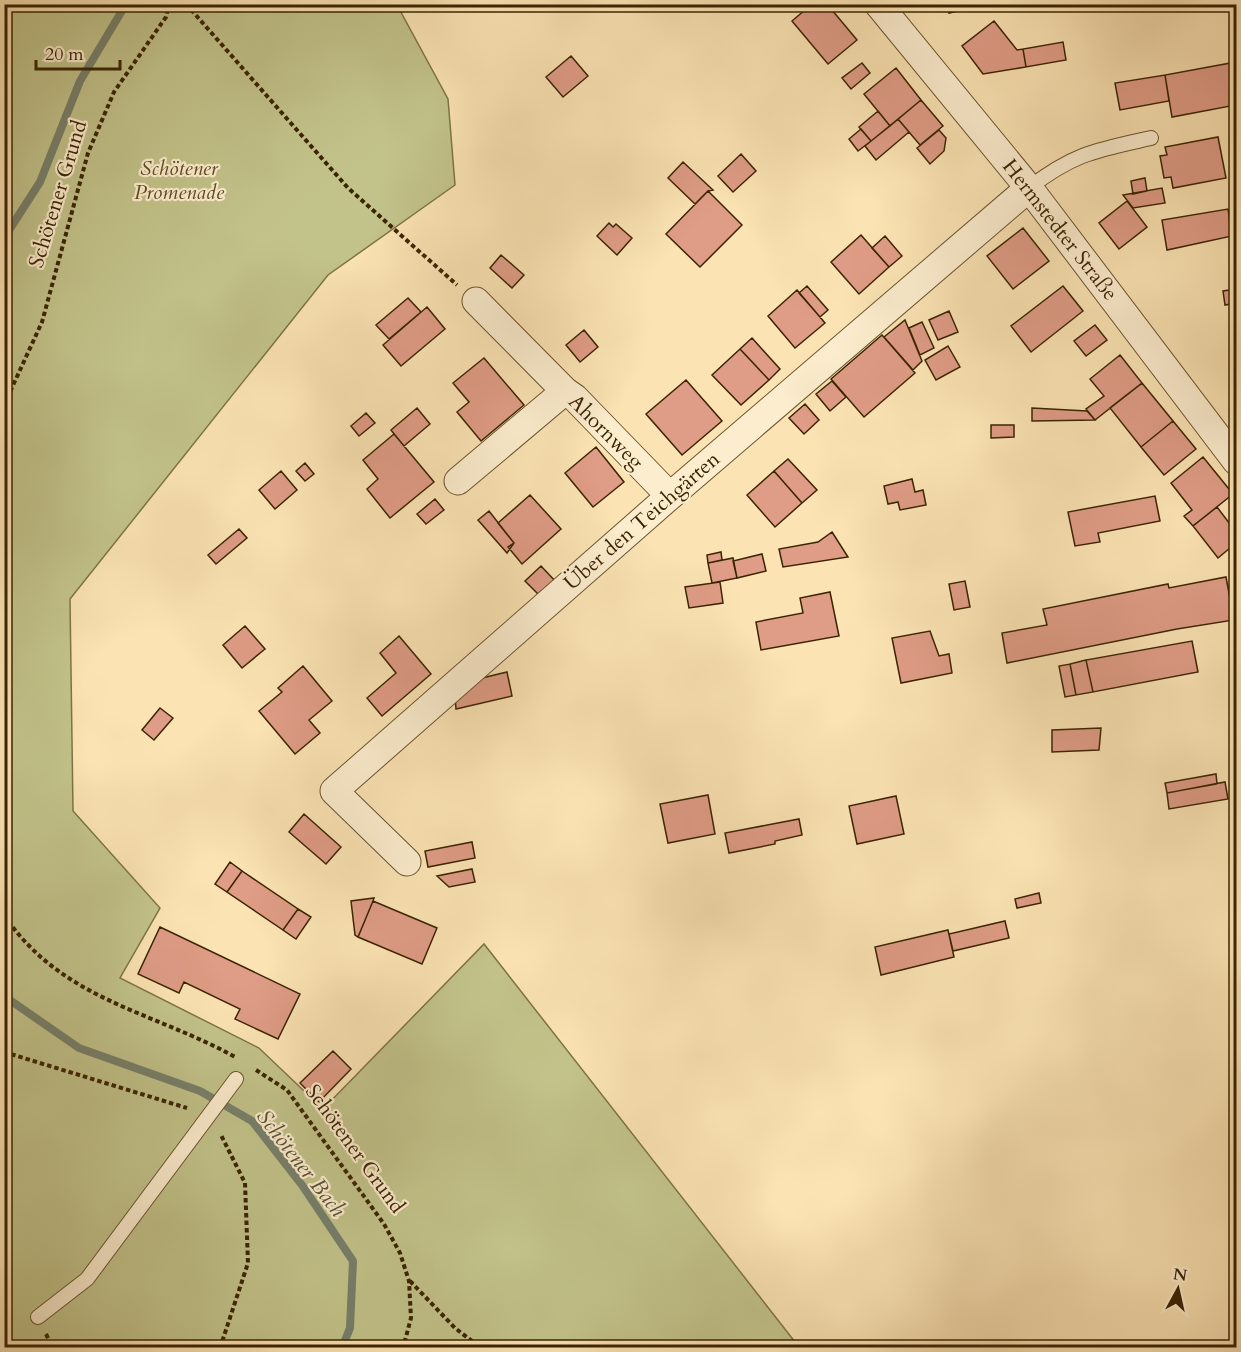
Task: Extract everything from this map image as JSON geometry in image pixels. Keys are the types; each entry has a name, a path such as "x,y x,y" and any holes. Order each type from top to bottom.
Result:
{"street":[{"name":"Hermstedter Straße","path":"878,4 1029,188 1236,461"},
{"name":"Über den Teichgärten","path":"407,862 334,790 670,496 1029,188"},
{"path":"476,301 565,391"},
{"name":"Ahornweg","path":"458,482 565,391 575,398 670,496"}],"lane":[{"path":"1029,188 1057,166 1087,152 1151,138"},
{"path":"38,1317 87,1279 236,1079"}],"path":[{"name":"Schötener Grund","path":"4,405 42,322 88,153 114,92 166,17 169,4"},
{"path":"186,4 348,188 476,301"},
{"path":"4,915 21,939 59,972 106,1000 208,1042 241,1060"},
{"path":"4,1053 210,1115 245,1183 248,1263 220,1347"},
{"name":"Schötener Grund","path":"248,1065 287,1090 384,1224 400,1253 409,1281 411,1318 403,1347"},
{"path":"409,1281 455,1328 481,1347"}],"green space":[{"name":"Schötener Promenade","path":"5,5 397,5 448,99 455,185 328,275 70,599 73,811 160,908 120,978 259,1048 323,1109 484,944 799,1347 5,1348"}],"building":[{"path":"812,4 827,4 857,40 828,64 792,21"},
{"path":"947,4 988,4 949,13"},
{"path":"994,21 1017,50 1023,49 1026,67 983,74 962,46"},
{"path":"1063,42 1066,60 1026,67 1023,49"},
{"path":"571,56 588,76 563,97 546,77"},
{"path":"1236,62 1236,105 1172,117 1165,75"},
{"path":"862,63 870,73 851,89 842,78"},
{"path":"896,68 921,100 890,126 864,94"},
{"path":"1165,75 1169,101 1120,110 1115,83"},
{"path":"921,100 943,126 920,145 898,119"},
{"path":"878,111 890,126 871,141 859,127"},
{"path":"898,119 909,132 876,160 865,146"},
{"path":"861,129 871,141 858,151 849,139"},
{"path":"939,130 946,138 944,151 930,164 917,148"},
{"path":"1218,137 1226,178 1173,188 1171,177 1164,178 1160,156 1167,155 1165,147"},
{"path":"741,154 756,171 733,192 718,176"},
{"path":"683,162 713,190 708,191 695,204 668,178"},
{"path":"1145,178 1147,191 1133,194 1131,181"},
{"path":"1162,188 1165,203 1133,208 1123,195"},
{"path":"708,191 742,225 700,267 666,234"},
{"path":"1127,201 1147,227 1119,249 1099,223"},
{"path":"1228,209 1232,236 1167,250 1162,220"},
{"path":"609,223 613,227 616,224 632,238 617,255 597,236"},
{"path":"1023,228 1049,261 1013,289 987,256"},
{"path":"861,235 889,267 859,294 831,262"},
{"path":"885,236 902,256 889,267 872,248"},
{"path":"501,255 524,275 512,288 490,268"},
{"path":"807,286 828,310 820,317 799,293"},
{"path":"1063,286 1083,311 1031,352 1011,326"},
{"path":"1236,289 1236,303 1225,305 1223,291"},
{"path":"797,290 825,323 795,348 768,316"},
{"path":"408,298 421,312 389,339 376,325"},
{"path":"427,307 445,329 401,366 383,345"},
{"path":"949,311 958,332 938,340 929,320"},
{"path":"905,320 922,361 913,370 884,337"},
{"path":"922,322 934,348 920,355 909,328"},
{"path":"1095,325 1107,340 1086,356 1074,341"},
{"path":"584,330 598,347 580,362 566,345"},
{"path":"882,335 915,373 864,417 831,379"},
{"path":"752,338 780,369 769,380 740,349"},
{"path":"948,346 960,367 936,380 925,360"},
{"path":"740,349 769,380 741,405 712,375"},
{"path":"1120,355 1142,383 1095,420 1086,409 1104,396 1090,379"},
{"path":"484,358 524,405 481,441 457,412 469,402 453,383"},
{"path":"686,380 722,421 682,455 646,414"},
{"path":"832,381 846,397 830,411 816,394"},
{"path":"1142,383 1173,421 1141,447 1110,408"},
{"path":"805,404 819,420 804,434 789,418"},
{"path":"417,408 430,424 404,446 391,430"},
{"path":"1032,408 1087,411 1095,420 1032,421"},
{"path":"366,413 375,423 359,436 351,426"},
{"path":"1173,421 1196,449 1164,475 1141,447"},
{"path":"991,425 1014,425 1014,437 991,438"},
{"path":"394,434 434,482 390,518 367,489 378,479 363,460"},
{"path":"596,447 624,482 593,507 565,473"},
{"path":"1203,457 1233,494 1193,526 1184,516 1192,510 1171,483"},
{"path":"788,459 817,490 802,503 774,471"},
{"path":"305,463 314,474 305,481 296,471"},
{"path":"281,471 297,490 275,509 259,490"},
{"path":"774,471 802,503 775,527 747,495"},
{"path":"912,479 915,492 923,490 926,505 900,510 898,502 888,504 884,486"},
{"path":"530,495 561,529 522,564 508,547 514,543 498,523"},
{"path":"1155,496 1160,521 1098,533 1100,542 1075,546 1068,512"},
{"path":"435,499 444,510 426,524 417,514"},
{"path":"1217,507 1236,532 1236,543 1218,558 1193,526"},
{"path":"489,511 514,543 507,553 478,520"},
{"path":"239,529 247,538 216,564 208,555"},
{"path":"832,532 848,557 783,567 779,549 818,542"},
{"path":"721,552 722,560 708,563 707,555"},
{"path":"762,554 766,571 737,578 733,561"},
{"path":"733,558 737,578 712,583 708,563"},
{"path":"541,566 557,583 542,598 525,581"},
{"path":"1226,577 1234,620 1007,663 1002,633 1047,625 1043,609 1168,584 1169,588"},
{"path":"965,581 970,607 954,610 949,584"},
{"path":"720,582 723,603 689,608 685,587"},
{"path":"830,592 839,636 761,650 756,622 803,613 800,598"},
{"path":"245,626 265,649 242,668 223,645"},
{"path":"930,631 939,656 949,654 952,673 901,683 892,638"},
{"path":"399,636 431,674 382,716 367,698 396,673 380,653"},
{"path":"1192,641 1198,672 1093,692 1086,660"},
{"path":"1086,660 1093,692 1076,695 1070,664"},
{"path":"1070,664 1076,695 1065,697 1059,666"},
{"path":"303,666 332,701 309,720 320,733 295,754 259,711 282,692 278,688"},
{"path":"507,672 512,696 456,709 455,696 478,679"},
{"path":"160,708 173,718 154,740 142,730"},
{"path":"1101,728 1099,750 1052,752 1052,730"},
{"path":"1216,774 1217,784 1167,793 1165,783"},
{"path":"1225,782 1228,799 1169,809 1167,793"},
{"path":"708,795 715,834 668,843 660,804"},
{"path":"896,796 904,834 857,844 849,806"},
{"path":"304,814 341,847 326,864 289,832"},
{"path":"799,819 802,835 775,841 775,844 729,853 725,833"},
{"path":"472,842 475,858 428,867 425,851"},
{"path":"230,862 242,871 227,892 215,884"},
{"path":"472,869 475,882 449,887 437,876"},
{"path":"242,871 298,909 283,930 227,892"},
{"path":"1039,893 1041,903 1017,908 1015,899"},
{"path":"374,898 358,937 355,935 351,901"},
{"path":"373,901 437,928 422,964 358,937"},
{"path":"298,909 311,917 296,939 283,930"},
{"path":"1005,921 1009,938 953,951 949,934"},
{"path":"160,927 300,994 278,1039 235,1019 240,1009 184,982 179,993 138,974"},
{"path":"948,930 954,957 881,975 875,947"},
{"path":"333,1051 351,1069 319,1102 300,1083"}],"waterway":[{"name":"Schötener Bach","path":"4,238 40,182 80,81 126,4"},
{"name":"Schötener Bach","path":"4,996 79,1048 200,1091 252,1121 302,1185 353,1261 350,1328 342,1348"}]}
